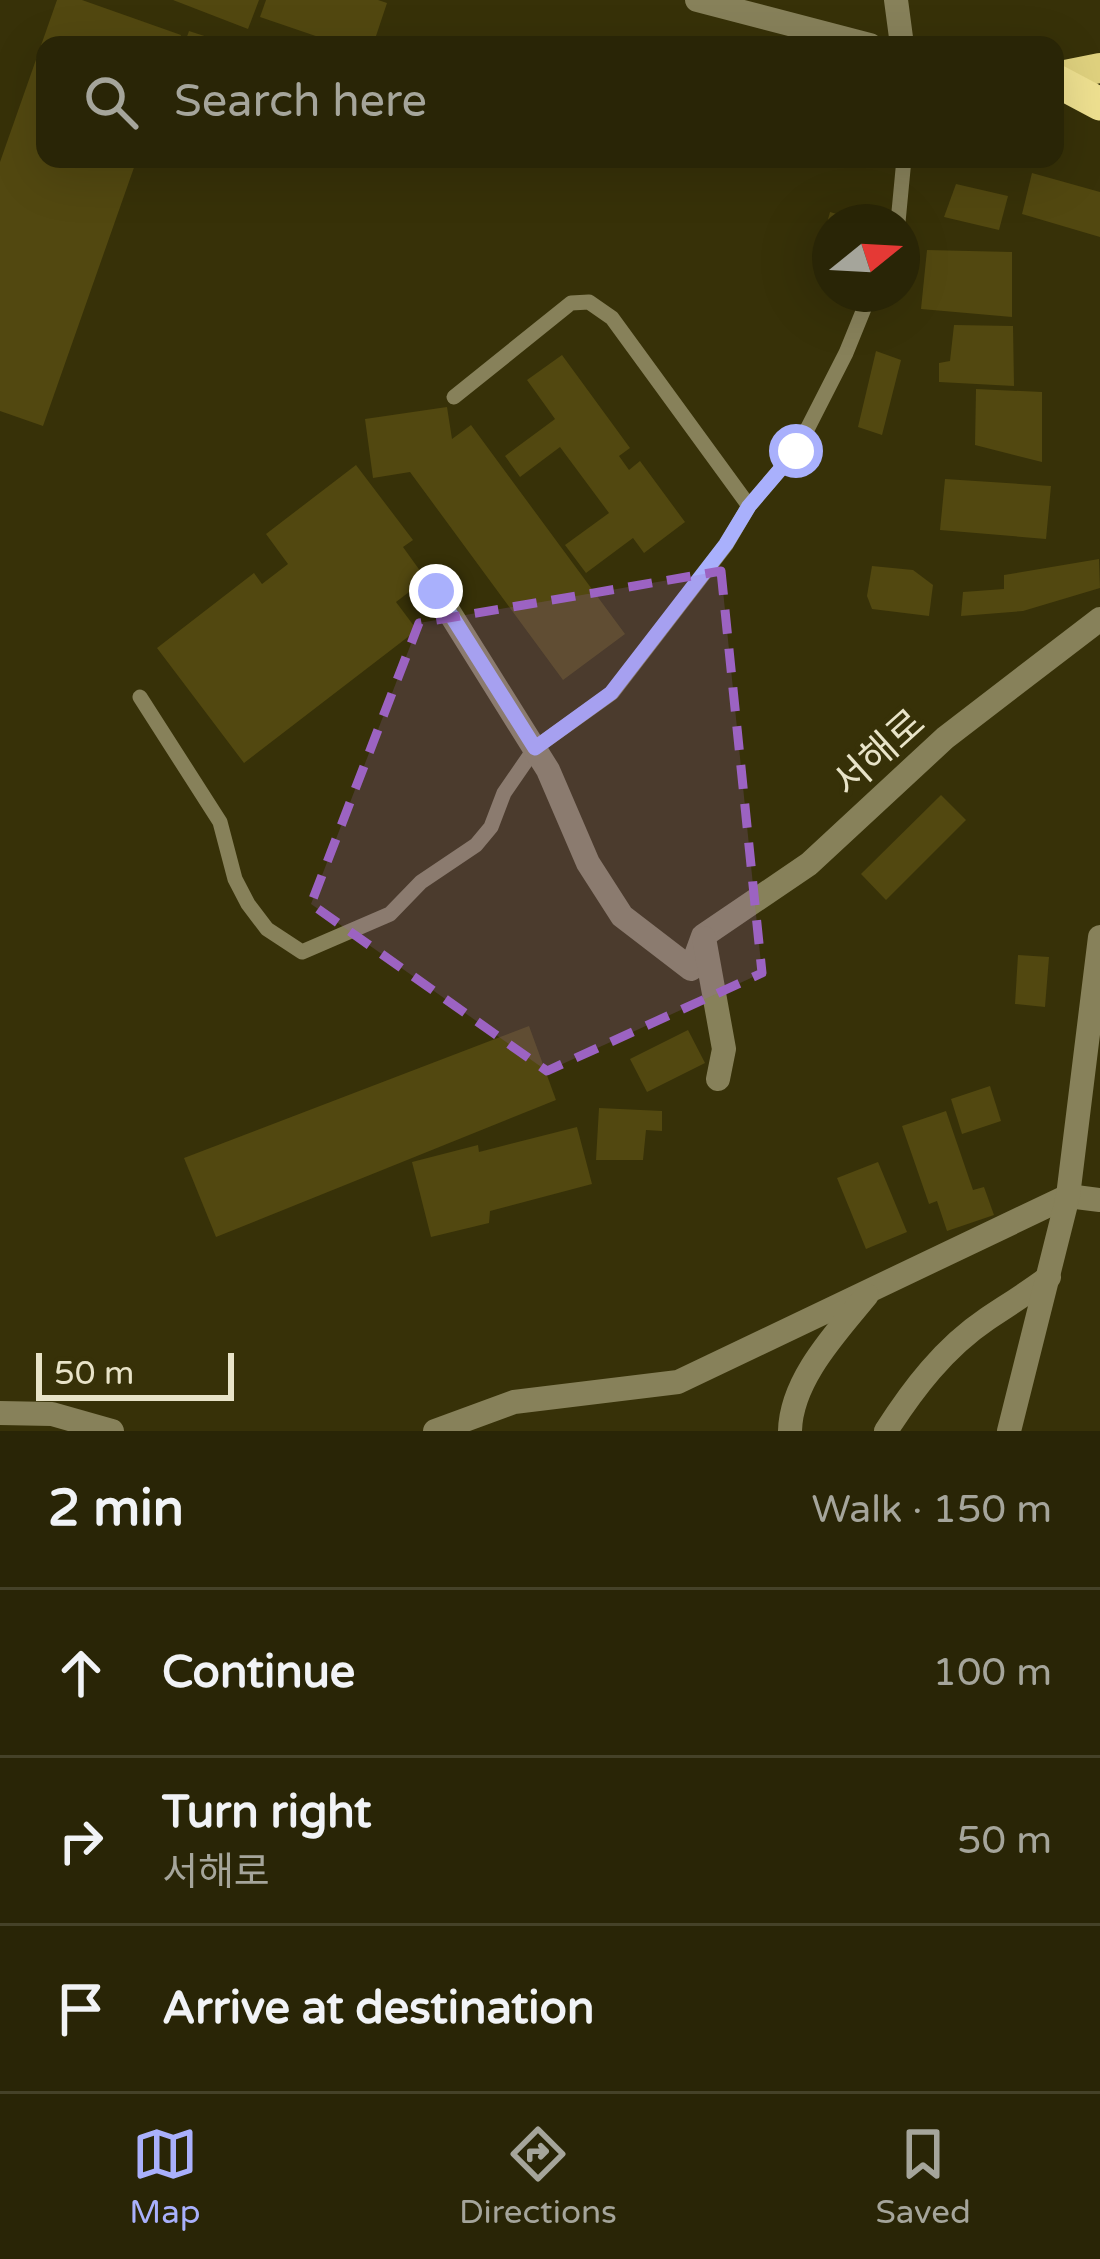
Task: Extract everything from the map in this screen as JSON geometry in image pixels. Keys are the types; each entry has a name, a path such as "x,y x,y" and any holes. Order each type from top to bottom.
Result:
{"highway":[{"path":"1064,83 1100,104"}],"main road":[{"path":"1064,76 1100,68"}],"street":[{"path":"697,0 835,36"},
{"path":"896,0 901,36"},
{"path":"1064,80 1100,86"},
{"name":"서해로","path":"436,591 548,770 588,863 622,916 691,968 703,936 809,864 945,738 1100,619"},
{"path":"703,936 724,1049 718,1079"},
{"path":"1009,1431 1068,1196 1100,938"},
{"path":"435,1431 514,1402 678,1382 1068,1196 1100,1200"},
{"path":"886,1431 911,1392 948,1351 1049,1276"},
{"path":"790,1431 790,1412 820,1354 871,1290"},
{"path":"0,1413 52,1414 112,1431"}],"lane":[{"path":"900,204 903,168"},
{"path":"454,397 571,303 589,302 612,318 749,506"},
{"path":"140,698 220,822 235,879 267,929 302,952 390,914 421,882 476,845 535,748 611,693 726,544 749,506 796,451 863,312"}],"highlighted area":[{"path":"721,571 762,973 547,1071 311,904 419,623"}],"building":[{"path":"57,0 82,0 181,35 181,36 44,36"},
{"path":"173,0 259,0 248,29"},
{"path":"266,0 387,3 376,36 316,36 260,17"},
{"path":"36,60 36,168 134,168 43,426 0,411 0,162"},
{"path":"1032,173 1100,192 1100,237 1022,214"},
{"path":"956,184 1008,196 999,230 944,217"},
{"path":"927,250 1012,252 1012,317 921,309"},
{"path":"954,325 1013,326 1014,386 939,382 939,363 950,361"},
{"path":"876,351 901,360 882,435 858,427"},
{"path":"562,355 630,448 619,456 629,470 640,461 685,522 644,553 633,538 586,573 565,545 609,513 560,447 520,477 505,456 555,419 527,380"},
{"path":"976,389 1042,392 1042,462 975,445"},
{"path":"447,407 452,439 471,425 625,634 563,680 410,472 373,478 365,419"},
{"path":"356,465 413,540 403,547 426,579 396,602 417,630 244,763 157,648 254,573 262,584 288,564 266,534"},
{"path":"945,479 1051,486 1046,539 940,530"},
{"path":"1099,559 1100,588 1023,611 961,616 963,592 1004,589 1004,575"},
{"path":"872,566 913,570 933,585 929,616 872,609 867,596"},
{"path":"941,795 966,820 886,900 861,874"},
{"path":"1018,955 1049,957 1045,1007 1015,1004"},
{"path":"529,1026 556,1100 216,1237 184,1158"},
{"path":"688,1030 705,1063 647,1092 630,1059"},
{"path":"990,1086 1001,1121 962,1134 951,1099"},
{"path":"599,1108 662,1111 662,1131 646,1130 643,1160 596,1160"},
{"path":"946,1111 973,1190 984,1187 994,1215 947,1231 937,1201 929,1204 902,1126"},
{"path":"577,1127 592,1184 490,1211 489,1223 431,1237 412,1162 478,1145 479,1152"},
{"path":"878,1162 907,1232 866,1249 837,1178"}],"route":[{"path":"436,591 535,748 611,693 726,544 749,506 796,451"}]}
